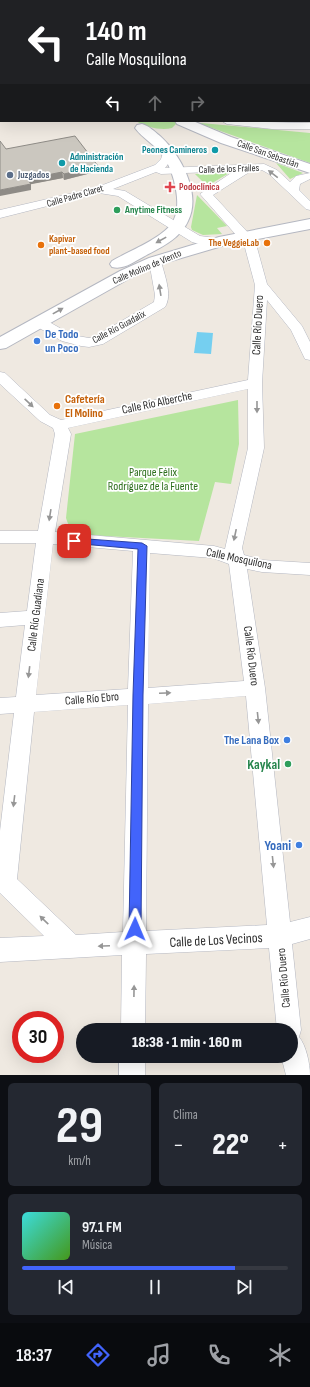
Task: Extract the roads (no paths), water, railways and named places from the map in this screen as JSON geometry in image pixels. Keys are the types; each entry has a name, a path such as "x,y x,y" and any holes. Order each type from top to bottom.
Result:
{"main road":[{"name":"Calle San Sebastián","path":"136,125 154,131 177,127 226,140 310,169"},
{"name":"Calle Molino de Viento","path":"0,328 169,236 176,228 182,218 185,205 182,180 179,170 168,152 155,138 136,125"},
{"name":"Calle Molino de Viento","path":"0,344 126,274 155,261 219,242 309,223"}],"street":[{"path":"242,122 310,126"},
{"name":"Calle Padre Claret","path":"0,214 99,190 118,188 159,167 166,160 168,152"},
{"path":"249,167 206,194 246,237 250,244 260,285 297,329 310,356"},
{"name":"Calle de los Frailes","path":"179,170 264,167 273,172 307,204"},
{"name":"Calle Padre Claret","path":"149,172 179,170"},
{"path":"293,191 293,185 296,181 310,176"},
{"path":"118,188 176,228 196,239 206,242 219,242"},
{"name":"Calle Río Guadalix","path":"39,322 75,342 86,343 98,341 160,304 162,295 155,261"},
{"name":"Calle Río Duero","path":"260,285 255,383 256,448 233,548 237,560 255,688 288,1023"},
{"path":"0,376 46,418 59,425"},
{"name":"Calle Río Alberche","path":"59,425 255,383"},
{"name":"Calle Río Guadiana","path":"3,880 26,704 42,559 63,434 59,425"},
{"name":"Calle Mosquilona","path":"0,537 27,536 46,539 214,552 237,560 262,566 310,569"},
{"path":"133,1023 138,695 142,546"},
{"path":"0,620 36,617"},
{"name":"Calle Río Ebro","path":"0,706 138,695 255,688"},
{"path":"3,880 72,947"},
{"name":"Calle de Los Vecinos","path":"0,950 280,936 310,928"},
{"path":"132,1063 132,1075"},
{"path":"296,1063 299,1075"}],"water":[{"path":"197,332 213,333 211,354 194,353"}],"place":[{"name":"Peones Camineros","path":"215,150"},
{"name":"Administración de Hacienda","path":"62,163"},
{"name":"Juzgados","path":"10,175"},
{"name":"Podoclínica","path":"170,187"},
{"name":"Anytime Fitness","path":"117,210"},
{"name":"The VeggieLab","path":"267,243"},
{"name":"Kapivar plant-based food","path":"41,245"},
{"name":"De Todo un Poco","path":"37,341"},
{"name":"Cafetería El Molino","path":"57,406"},
{"name":"The Lana Box","path":"287,740"},
{"name":"Kaykal","path":"288,764"},
{"name":"Yoani","path":"299,845"}],"park label":[{"name":"Parque Félix Rodríguez de la Fuente","path":"153,479"}]}
